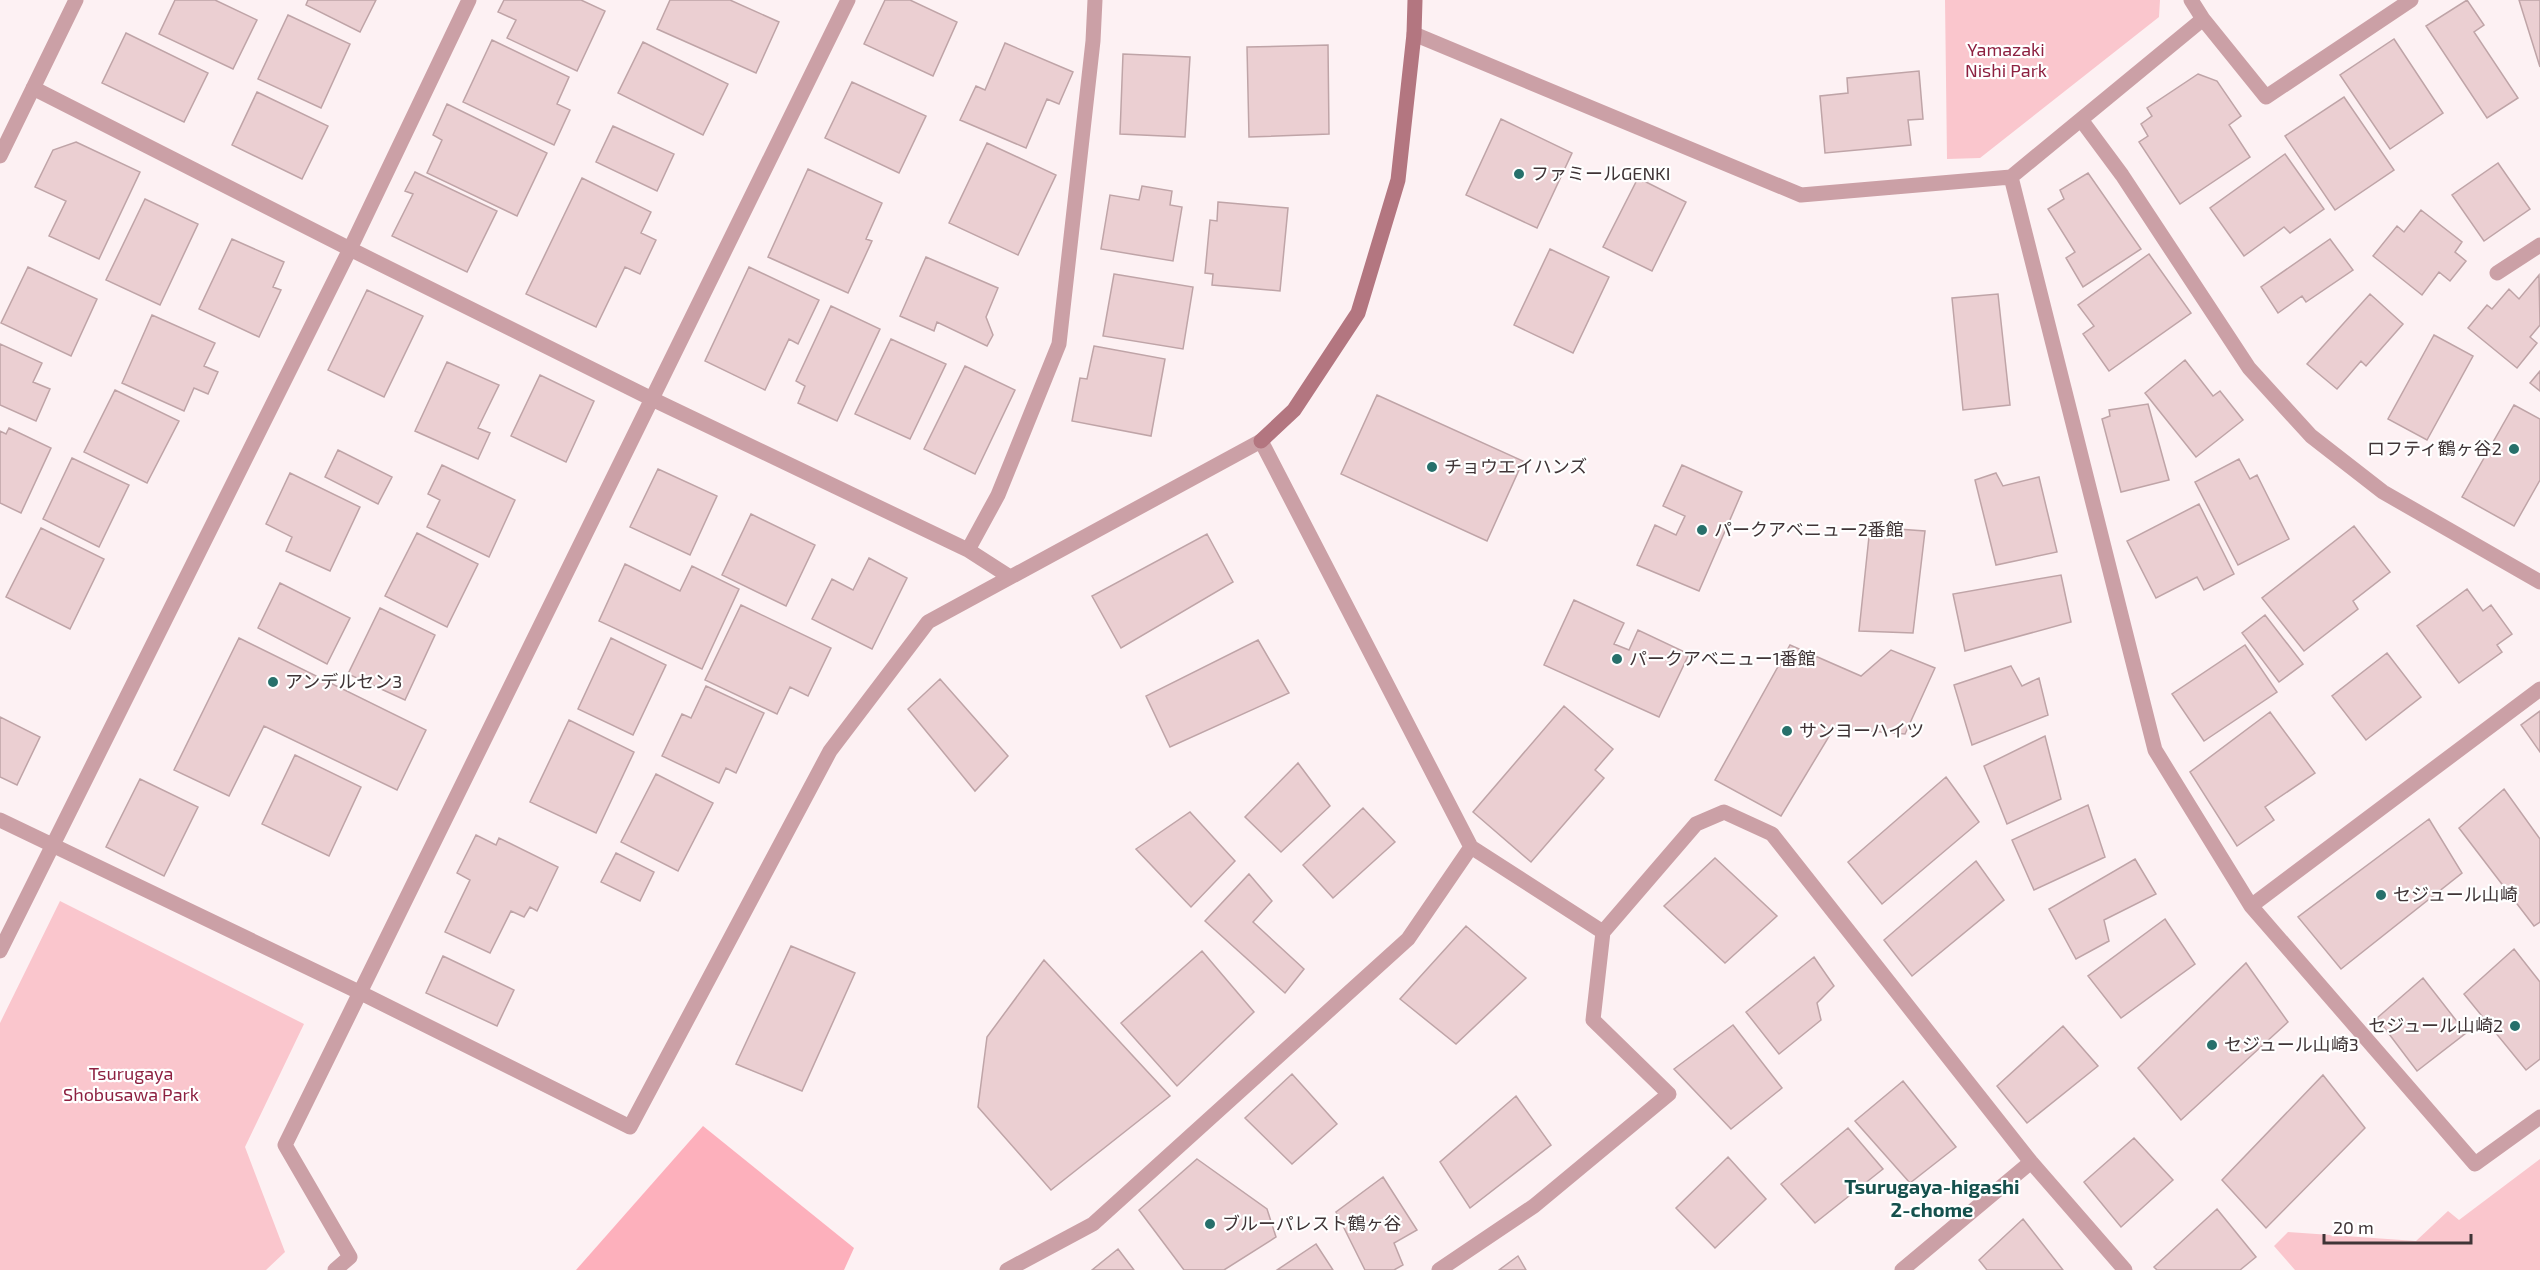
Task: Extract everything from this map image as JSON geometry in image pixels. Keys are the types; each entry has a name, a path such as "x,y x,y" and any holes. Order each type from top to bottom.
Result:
{"street":[{"path":"0,156 76,0"},
{"path":"0,951 350,249 469,0"},
{"path":"335,1270 350,1257 285,1145 848,0"},
{"path":"968,550 998,495 1059,344 1093,41 1095,0"},
{"path":"0,820 361,993 630,1127 830,751 928,622 1261,441 1294,410 1358,313 1398,180 1414,34 1415,0"},
{"path":"2191,0 2203,20 2266,97 2411,0"},
{"path":"1414,34 1801,195 2011,177 2203,20"},
{"path":"33,88 652,399 968,550 1010,577"},
{"path":"2082,120 2122,175 2249,368 2311,436 2382,492 2540,582"},
{"path":"2011,177 2155,750 2251,906 2475,1164 2540,1117"},
{"path":"2497,273 2537,251"},
{"path":"1261,441 1471,847 1603,932"},
{"path":"2251,906 2540,689"},
{"path":"1439,1270 1534,1206 1669,1094 1593,1020 1603,932 1696,824 1724,812 1772,834 2031,1162 2125,1270"},
{"path":"1007,1270 1093,1224 1408,939 1471,847"},
{"path":"1902,1270 2031,1162"}],"green space":[{"name":"Yamazaki Nishi Park","path":"1945,0 2160,0 2159,17 1980,158 1947,159"},
{"name":"Tsurugaya Shobusawa Park","path":"60,901 304,1024 245,1147 285,1252 266,1270 0,1270 0,1023"},
{"path":"2540,1159 2540,1270 2295,1270 2274,1246 2288,1232 2416,1241 2448,1211 2459,1220"}],"shaded area":[{"path":"703,1126 854,1248 844,1270 576,1270"}],"building":[{"path":"175,0 215,0 257,20 233,69 159,34"},
{"path":"308,0 376,0 360,32 306,5"},
{"path":"504,0 581,0 605,11 577,71 507,38 516,20 498,12"},
{"path":"670,0 730,0 779,22 756,73 657,29"},
{"path":"885,0 910,0 957,22 933,76 864,44"},
{"path":"2467,0 2484,25 2474,32 2518,98 2487,118 2426,26"},
{"path":"2519,0 2540,0 2540,67"},
{"path":"288,15 350,44 321,108 258,79"},
{"path":"126,33 208,73 184,122 102,83"},
{"path":"2394,39 2443,113 2390,149 2340,75"},
{"path":"492,40 569,77 557,104 570,110 554,145 463,102"},
{"path":"643,42 728,84 703,135 618,93"},
{"path":"1005,43 1073,72 1059,104 1047,99 1026,148 960,120 976,86 985,90"},
{"path":"1328,45 1329,134 1249,137 1247,47"},
{"path":"1123,54 1190,57 1185,137 1120,134"},
{"path":"1919,71 1923,119 1908,120 1911,145 1825,153 1820,96 1848,93 1847,78"},
{"path":"2198,74 2217,81 2241,116 2229,125 2250,157 2180,204 2139,142 2148,136 2141,124 2152,116 2147,108"},
{"path":"852,82 926,116 899,173 825,138"},
{"path":"257,92 328,126 302,179 232,145"},
{"path":"2344,97 2394,170 2335,210 2285,136"},
{"path":"447,104 547,153 517,216 427,173 442,140 433,135"},
{"name":"ファミールGENKI","path":"1501,119 1572,153 1537,228 1466,195"},
{"path":"613,126 674,154 657,191 596,162"},
{"path":"76,142 140,172 99,259 49,236 66,201 35,187 53,150"},
{"path":"987,143 1056,175 1018,255 949,223"},
{"path":"2285,154 2324,209 2290,233 2284,227 2244,256 2210,208"},
{"path":"2498,163 2530,209 2484,241 2452,195"},
{"path":"808,169 882,203 866,239 872,241 848,293 768,257"},
{"path":"415,172 497,211 467,272 392,236 413,194 405,191"},
{"path":"2088,173 2141,249 2083,287 2066,258 2075,252 2048,209 2064,199 2060,190"},
{"path":"582,178 651,212 641,233 656,240 640,274 625,267 596,327 526,294"},
{"path":"1638,178 1686,202 1652,271 1603,247"},
{"path":"1142,186 1172,191 1170,205 1182,207 1173,261 1101,249 1110,195 1139,200"},
{"path":"145,199 198,224 160,305 106,280"},
{"path":"1218,202 1288,208 1280,291 1212,285 1213,274 1205,273 1210,220 1217,221"},
{"path":"2421,210 2462,242 2455,252 2466,261 2450,281 2439,272 2422,295 2373,256 2397,226 2404,232"},
{"path":"232,239 284,262 273,287 281,290 259,337 199,309"},
{"path":"2330,239 2353,270 2306,302 2302,296 2278,313 2261,287"},
{"path":"1550,249 1609,277 1573,353 1514,325"},
{"path":"2149,254 2191,313 2109,371 2083,334 2094,326 2078,305"},
{"path":"926,257 998,288 986,317 993,335 987,346 937,322 934,331 900,316"},
{"path":"28,267 97,299 71,356 1,323"},
{"path":"749,267 819,300 798,344 789,339 765,390 705,361"},
{"path":"1114,274 1193,287 1183,349 1103,336"},
{"path":"2539,275 2540,325 2530,337 2537,343 2517,368 2468,328 2487,305 2492,309 2509,289 2519,299"},
{"path":"367,290 423,316 384,397 328,370"},
{"path":"1998,294 2010,405 1963,410 1952,298"},
{"path":"2370,294 2403,324 2366,366 2361,361 2337,389 2307,364"},
{"path":"831,306 880,329 837,421 798,403 805,386 796,381"},
{"path":"152,315 215,343 204,366 218,372 208,394 194,388 184,411 122,383"},
{"path":"2434,335 2473,356 2427,440 2388,419"},
{"path":"891,339 946,364 910,439 855,414"},
{"path":"0,344 42,363 33,382 50,389 36,421 0,405"},
{"path":"1094,346 1165,359 1151,436 1072,421 1080,378 1087,379"},
{"path":"2185,360 2213,396 2220,391 2243,420 2196,457 2145,393"},
{"path":"447,362 499,385 478,428 490,433 478,459 415,431"},
{"path":"965,366 1015,390 975,474 924,449"},
{"path":"2540,371 2540,391 2530,383"},
{"path":"540,375 594,401 566,462 511,436"},
{"path":"115,390 179,421 147,483 84,452"},
{"name":"チョウエイハンズ","path":"1377,395 1523,461 1487,541 1341,474"},
{"path":"2148,404 2169,480 2121,492 2102,419 2110,416 2109,410"},
{"name":"ロフティ鶴ヶ谷2","path":"2514,405 2540,419 2540,480 2514,526 2462,497"},
{"path":"9,428 51,448 21,513 0,503 0,431 6,434"},
{"path":"338,450 392,477 378,504 325,477"},
{"path":"72,458 129,485 99,547 43,519"},
{"path":"2239,459 2250,479 2257,475 2289,539 2238,565 2195,482"},
{"path":"442,465 515,500 489,557 427,527 440,500 428,494"},
{"name":"パークアベニュー2番館","path":"1682,465 1742,492 1699,591 1637,565 1655,525 1676,535 1685,516 1663,506"},
{"path":"658,469 717,496 690,555 630,527"},
{"path":"290,473 360,507 330,571 286,551 292,537 266,524"},
{"path":"1996,473 2003,486 2039,477 2057,552 1996,565 1975,480"},
{"path":"2199,504 2234,574 2204,590 2197,577 2156,598 2127,541"},
{"path":"751,514 815,545 786,606 722,575"},
{"path":"2354,526 2390,572 2353,601 2358,609 2304,651 2262,598"},
{"path":"1870,527 1925,531 1913,633 1859,631"},
{"path":"41,528 104,559 70,629 6,597"},
{"path":"417,533 478,564 447,627 385,596"},
{"path":"1207,534 1233,582 1121,648 1092,596"},
{"path":"869,558 907,578 872,649 812,619 832,579 853,590"},
{"path":"625,564 680,591 692,566 739,589 702,669 599,621"},
{"path":"2061,575 2071,622 1965,651 1953,594"},
{"path":"280,583 350,618 327,664 258,628"},
{"path":"2467,589 2483,611 2491,605 2512,634 2497,645 2502,652 2459,683 2417,626"},
{"name":"パークアベニュー1番館","path":"1574,600 1624,623 1614,644 1629,650 1638,630 1689,654 1659,717 1544,665"},
{"path":"741,605 831,648 808,696 790,687 777,714 705,680"},
{"path":"380,608 435,635 405,700 348,674"},
{"path":"2265,615 2303,664 2279,682 2242,633"},
{"name":"アンデルセン3","path":"239,638 426,730 397,790 264,726 229,796 174,770"},
{"path":"611,638 666,665 633,735 578,709"},
{"path":"1258,640 1289,693 1170,747 1146,696"},
{"name":"サンヨーハイツ","path":"1790,645 1861,676 1891,650 1935,668 1905,734 1834,728 1781,816 1715,780"},
{"path":"2245,645 2277,692 2204,741 2172,694"},
{"path":"2387,653 2421,697 2366,740 2332,696"},
{"path":"2011,666 2022,686 2039,678 2048,715 1972,745 1954,685"},
{"path":"940,679 1008,756 975,791 908,709"},
{"path":"706,686 764,713 736,773 726,768 719,783 662,756 682,714 691,718"},
{"path":"1564,706 1613,749 1595,770 1604,778 1531,862 1473,812"},
{"path":"2540,711 2540,752 2521,725"},
{"path":"2270,712 2315,773 2265,807 2274,820 2237,846 2190,772"},
{"path":"0,717 40,737 17,785 0,777"},
{"path":"569,720 634,752 596,833 530,802"},
{"path":"2045,736 2061,799 2007,824 1984,766"},
{"path":"295,755 361,787 329,856 262,824"},
{"path":"1298,763 1330,806 1281,852 1245,817"},
{"path":"656,774 713,803 678,871 621,842"},
{"path":"1946,777 1979,822 1882,904 1848,862"},
{"path":"140,779 198,807 164,876 106,847"},
{"path":"2504,789 2540,839 2540,922 2534,926 2459,828"},
{"path":"2088,805 2105,857 2034,890 2012,840"},
{"path":"1363,808 1395,842 1333,898 1303,865"},
{"path":"1190,812 1235,861 1191,907 1136,849"},
{"name":"セジュール山崎","path":"2429,819 2462,873 2341,969 2298,917"},
{"path":"476,835 496,845 499,838 558,867 537,911 530,907 524,917 511,911 490,953 445,932 470,880 457,873"},
{"path":"616,853 654,872 640,901 601,882"},
{"path":"1715,858 1777,916 1725,963 1664,906"},
{"path":"2135,859 2156,894 2104,920 2109,941 2076,959 2049,909"},
{"path":"1976,861 2004,900 1912,976 1884,940"},
{"path":"1249,874 1272,901 1253,922 1304,969 1285,993 1205,921"},
{"path":"2165,919 2195,964 2121,1018 2088,976"},
{"path":"1466,926 1526,978 1456,1044 1400,999"},
{"path":"791,946 855,973 802,1091 736,1064"},
{"name":"セジュール山崎2","path":"2514,949 2540,982 2540,1059 2526,1070 2464,994"},
{"path":"1202,951 1254,1012 1177,1086 1121,1023"},
{"path":"443,956 514,990 497,1026 426,993"},
{"path":"1814,957 1834,986 1817,1003 1821,1020 1779,1054 1746,1012"},
{"path":"1044,960 1170,1096 1051,1190 978,1107 987,1037"},
{"name":"セジュール山崎3","path":"2246,963 2288,1022 2181,1120 2138,1068"},
{"path":"2423,978 2466,1033 2417,1071 2377,1018"},
{"path":"1733,1025 1782,1088 1731,1129 1674,1069"},
{"path":"2063,1026 2098,1066 2027,1123 1997,1086"},
{"path":"1292,1074 1337,1124 1292,1164 1245,1118"},
{"path":"2323,1075 2365,1128 2266,1228 2222,1180"},
{"path":"1903,1081 1956,1147 1910,1183 1855,1121"},
{"path":"1516,1096 1551,1145 1470,1208 1440,1162"},
{"path":"1848,1128 1883,1169 1815,1223 1781,1184"},
{"path":"2134,1138 2173,1180 2121,1227 2084,1182"},
{"path":"1728,1157 1766,1199 1715,1248 1676,1208"},
{"name":"ブルーパレスト鶴ヶ谷","path":"1197,1159 1267,1209 1276,1237 1224,1270 1184,1270 1139,1210"},
{"path":"1383,1177 1417,1230 1394,1243 1403,1265 1394,1270 1365,1270 1336,1212"},
{"path":"2217,1209 2256,1257 2240,1270 2157,1270 2154,1267"},
{"path":"2023,1219 2063,1270 1987,1270 1979,1260"},
{"path":"1316,1244 1333,1270 1277,1270"},
{"path":"1118,1249 1134,1270 1092,1270"},
{"path":"1518,1256 1526,1270 1499,1270"}],"place":[{"name":"ファミールGENKI","path":"1519,174"},
{"name":"ロフティ鶴ヶ谷2","path":"2514,449"},
{"name":"チョウエイハンズ","path":"1432,467"},
{"name":"パークアベニュー2番館","path":"1702,530"},
{"name":"パークアベニュー1番館","path":"1617,659"},
{"name":"アンデルセン3","path":"273,682"},
{"name":"サンヨーハイツ","path":"1787,731"},
{"name":"セジュール山崎","path":"2381,895"},
{"name":"セジュール山崎2","path":"2515,1026"},
{"name":"セジュール山崎3","path":"2212,1045"},
{"name":"ブルーパレスト鶴ヶ谷","path":"1210,1224"}],"district":[{"name":"Tsurugaya-higashi 2-chome","path":"1932,1198"}]}
